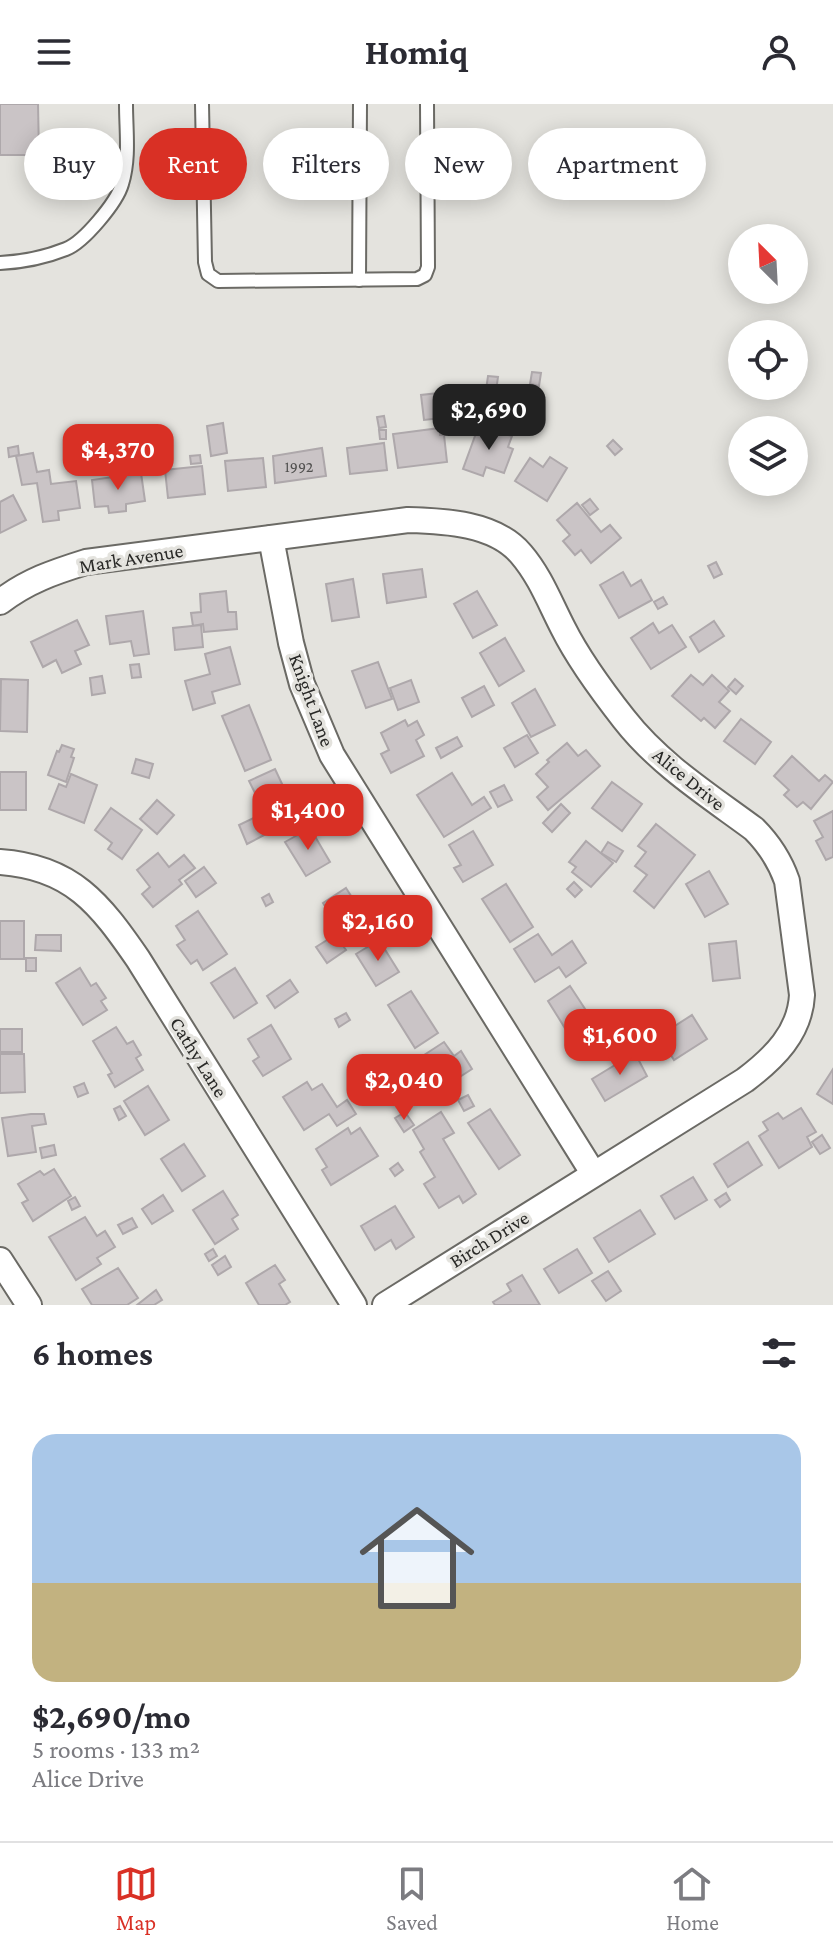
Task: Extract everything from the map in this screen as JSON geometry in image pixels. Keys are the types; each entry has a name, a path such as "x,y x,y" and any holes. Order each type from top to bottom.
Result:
{"street":[{"name":"Alice Drive","path":"271,538 408,520 441,520 496,535 519,551 535,573 577,655 624,719 675,770 754,829 782,866 787,881 802,995 801,1009 789,1038 745,1080 593,1173"},
{"name":"Mark Avenue","path":"0,602 44,575 86,562 271,538"},
{"name":"Knight Lane","path":"271,538 302,684 332,755 593,1173"},
{"name":"Cathy Lane","path":"0,862 31,866 55,875 80,888 107,914 354,1305"},
{"name":"Birch Drive","path":"385,1305 593,1173"},
{"path":"0,1260 29,1305"}],"lane":[{"path":"0,263 17,262 70,248 106,213 121,187 127,160 126,104"},
{"path":"202,104 205,262 208,274 218,281 417,279 425,275 428,267 427,104"},
{"path":"359,280 360,104"}],"building":[{"path":"0,104 38,104 38,128 24,128 24,155 0,155"},
{"path":"532,372 541,373 539,386 530,384"},
{"path":"488,376 498,377 496,391 486,390"},
{"path":"464,391 474,394 472,402 462,399"},
{"path":"447,392 450,417 424,420 421,395"},
{"path":"384,416 386,427 379,428 377,417"},
{"path":"223,423 227,453 211,456 207,426"},
{"path":"479,425 512,436 508,447 513,449 504,473 486,467 483,476 463,469"},
{"path":"440,428 440,435 444,435 447,462 398,468 393,434"},
{"path":"379,430 386,430 386,439 380,439"},
{"path":"613,440 622,449 615,455 607,446"},
{"path":"384,443 387,470 350,474 347,448"},
{"path":"18,446 19,455 9,457 8,448"},
{"path":"143,447 151,447 152,456 144,456"},
{"path":"322,448 326,476 275,483 273,456"},
{"path":"33,453 37,472 49,470 51,484 76,481 80,508 58,511 59,520 43,522 37,483 22,485 16,456"},
{"path":"200,455 201,463 191,464 190,456"},
{"path":"550,457 567,468 547,501 515,481 530,458 543,467"},
{"path":"263,458 266,487 228,491 225,461"},
{"path":"202,466 205,494 168,498 165,470"},
{"path":"141,473 145,501 126,504 126,511 109,513 108,506 95,507 92,480"},
{"path":"13,495 26,520 0,533 0,502"},
{"path":"590,499 598,509 590,515 582,505"},
{"path":"577,503 601,532 610,525 621,538 591,563 581,550 575,555 563,541 570,535 557,520"},
{"path":"716,562 722,574 714,578 708,566"},
{"path":"422,569 426,597 387,603 383,574"},
{"path":"623,572 631,586 641,580 652,600 619,618 600,585"},
{"path":"353,579 359,617 332,621 326,584"},
{"path":"226,591 228,612 236,612 237,629 204,632 203,624 193,626 191,613 201,612 200,594"},
{"path":"477,591 497,625 473,638 454,604"},
{"path":"663,597 667,604 658,609 654,602"},
{"path":"143,611 149,654 134,656 131,641 110,644 106,616"},
{"path":"77,620 89,645 75,651 81,664 62,673 56,660 43,667 31,642"},
{"path":"714,621 724,636 699,652 690,637"},
{"path":"653,623 659,633 672,625 686,647 651,669 631,638"},
{"path":"201,625 203,647 175,650 173,628"},
{"path":"505,638 524,671 499,686 480,653"},
{"path":"230,647 240,684 212,692 215,703 193,710 185,681 210,674 205,654"},
{"path":"378,662 392,699 366,708 352,671"},
{"path":"139,664 141,677 132,678 130,665"},
{"path":"691,675 703,685 712,675 729,691 719,702 730,711 715,728 704,718 701,721 672,696"},
{"path":"102,676 105,693 92,695 90,678"},
{"path":"1,679 28,680 27,732 0,731"},
{"path":"735,679 743,686 736,694 728,687"},
{"path":"411,680 419,702 398,710 390,688"},
{"path":"484,686 494,705 472,717 462,698"},
{"path":"535,689 555,725 531,737 512,703"},
{"path":"249,705 271,760 245,771 222,716"},
{"path":"741,719 771,742 755,764 724,741"},
{"path":"405,720 408,726 417,721 424,735 416,740 424,756 391,773 381,754 389,750 381,733"},
{"path":"527,735 538,753 515,767 504,748"},
{"path":"457,737 462,746 441,758 436,748"},
{"path":"567,743 578,756 586,750 600,766 548,810 537,797 548,787 536,774"},
{"path":"62,745 74,749 66,782 48,775"},
{"path":"792,756 819,781 825,775 833,782 811,809 803,802 797,807 784,795 789,790 774,776"},
{"path":"136,759 153,764 149,778 132,773"},
{"path":"275,769 291,803 266,815 249,781"},
{"path":"0,772 26,772 26,810 0,810"},
{"path":"452,773 472,805 484,797 491,808 444,837 417,795"},
{"path":"71,774 97,785 84,823 49,809 59,784 66,787"},
{"path":"612,782 642,804 622,831 592,808"},
{"path":"504,785 512,800 498,807 490,792"},
{"path":"157,800 174,815 157,834 140,819"},
{"path":"561,804 570,813 552,832 543,823"},
{"path":"111,808 142,830 122,859 108,849 112,843 95,830"},
{"path":"833,811 833,857 826,860 816,841 823,837 814,821"},
{"path":"260,815 268,833 247,844 239,825"},
{"path":"656,824 695,855 654,908 634,891 647,875 635,866 646,852 638,846"},
{"path":"310,828 330,862 306,876 285,842"},
{"path":"473,831 493,865 463,882 454,868 461,865 449,845"},
{"path":"586,841 613,863 591,887 572,872 576,867 569,862"},
{"path":"608,842 623,851 616,862 601,853"},
{"path":"158,853 169,867 184,855 195,868 179,880 182,884 153,907 142,894 150,887 137,870"},
{"path":"204,867 216,883 196,897 185,881"},
{"path":"709,871 728,904 705,917 686,884"},
{"path":"574,882 582,890 575,897 567,889"},
{"path":"506,884 533,927 510,942 482,899"},
{"path":"346,888 367,921 343,935 323,903"},
{"path":"269,894 273,902 266,906 262,898"},
{"path":"198,911 227,954 203,970 197,960 191,964 177,945 185,940 176,926"},
{"path":"0,921 24,921 24,959 0,959"},
{"path":"538,934 552,955 572,941 586,963 566,977 559,967 535,982 514,949"},
{"path":"36,935 61,935 61,951 35,950"},
{"path":"335,935 346,950 327,963 316,947"},
{"path":"379,940 399,972 376,986 356,954"},
{"path":"736,941 740,978 713,981 709,944"},
{"path":"26,958 36,958 36,971 26,971"},
{"path":"80,968 91,986 96,983 106,998 101,1001 107,1010 83,1025 56,983"},
{"path":"235,968 257,1003 234,1018 211,983"},
{"path":"290,980 298,992 275,1008 267,996"},
{"path":"570,986 591,1018 568,1033 548,1001"},
{"path":"411,991 438,1033 415,1048 388,1005"},
{"path":"346,1013 350,1020 339,1027 335,1019"},
{"path":"692,1015 707,1039 674,1060 659,1036"},
{"path":"271,1025 291,1059 263,1076 253,1061 259,1057 248,1039"},
{"path":"116,1027 127,1044 133,1041 141,1055 136,1058 143,1070 115,1087 108,1075 112,1073 93,1041"},
{"path":"0,1029 22,1029 22,1052 0,1052"},
{"path":"634,1030 639,1039 627,1047 622,1038"},
{"path":"444,1042 454,1056 461,1051 472,1069 441,1089 421,1057"},
{"path":"635,1053 647,1076 605,1101 592,1079"},
{"path":"0,1054 24,1054 25,1092 0,1093"},
{"path":"833,1069 833,1104 817,1094"},
{"path":"307,1082 312,1090 322,1084 337,1107 347,1100 356,1114 337,1126 329,1114 304,1130 283,1097"},
{"path":"84,1083 88,1093 78,1097 74,1087"},
{"path":"148,1086 169,1120 145,1135 124,1101"},
{"path":"468,1095 474,1106 464,1111 458,1100"},
{"path":"120,1106 126,1116 119,1120 114,1109"},
{"path":"801,1108 816,1132 807,1137 812,1147 779,1168 759,1136 768,1130 763,1122 778,1113 783,1119"},
{"path":"490,1109 520,1155 499,1169 468,1123"},
{"path":"405,1112 414,1125 404,1132 395,1118"},
{"path":"441,1112 454,1133 443,1139 476,1194 463,1203 459,1196 439,1208 424,1184 435,1177 420,1152 424,1149 413,1130"},
{"path":"44,1114 46,1124 32,1126 36,1152 8,1156 2,1118"},
{"path":"348,1128 351,1134 360,1128 378,1156 331,1185 322,1170 327,1167 316,1149"},
{"path":"822,1135 830,1148 820,1154 812,1142"},
{"path":"748,1142 762,1165 728,1187 714,1164"},
{"path":"184,1144 205,1176 182,1191 161,1159"},
{"path":"54,1145 56,1155 42,1158 40,1148"},
{"path":"398,1163 403,1170 395,1176 390,1169"},
{"path":"54,1169 71,1196 33,1221 22,1203 28,1200 18,1184 40,1171 44,1175"},
{"path":"693,1177 707,1200 675,1219 661,1196"},
{"path":"223,1191 238,1215 232,1219 238,1229 215,1244 193,1210"},
{"path":"726,1193 730,1200 720,1207 715,1200"},
{"path":"163,1195 173,1211 152,1224 142,1209"},
{"path":"75,1197 80,1206 72,1210 68,1201"},
{"path":"395,1206 414,1237 396,1249 391,1240 375,1250 361,1226"},
{"path":"640,1210 655,1234 609,1262 594,1238"},
{"path":"85,1217 97,1236 105,1231 115,1247 97,1258 101,1264 76,1280 49,1237"},
{"path":"132,1218 137,1227 123,1234 118,1225"},
{"path":"213,1249 217,1256 209,1261 205,1254"},
{"path":"577,1249 592,1273 559,1293 544,1269"},
{"path":"225,1256 231,1267 218,1275 212,1265"},
{"path":"275,1265 285,1280 279,1284 290,1302 285,1305 259,1305 246,1283"},
{"path":"118,1268 138,1298 127,1305 92,1305 82,1289"},
{"path":"608,1271 621,1291 606,1301 592,1281"},
{"path":"522,1275 540,1305 495,1305 493,1302 511,1291 507,1284"},
{"path":"156,1290 162,1300 154,1305 137,1305"}]}
